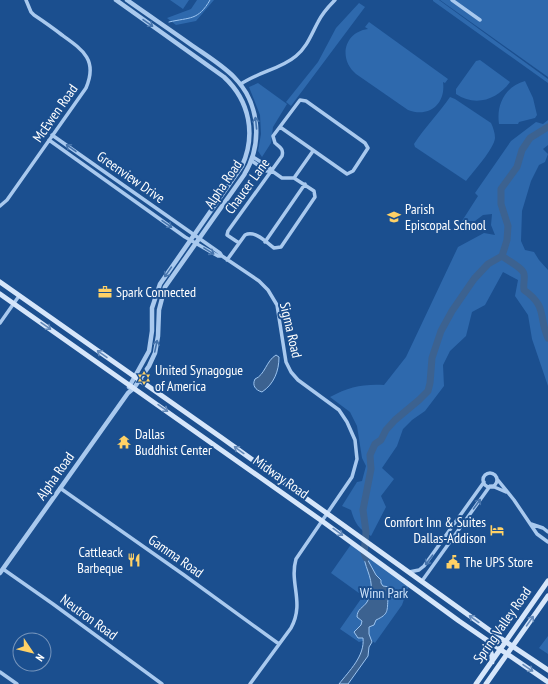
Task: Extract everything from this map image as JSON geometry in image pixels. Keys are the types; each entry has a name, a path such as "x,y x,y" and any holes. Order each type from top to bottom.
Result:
{"main road":[{"name":"Midway Road","path":"0,282 222,438 506,642 548,670"},
{"name":"Midway Road","path":"0,294 322,521 500,650 548,682"},
{"path":"216,446 222,438"},
{"path":"416,589 422,581"},
{"name":"Spring Valley Road","path":"476,684 548,581"},
{"name":"Spring Valley Road","path":"486,684 548,596"},
{"path":"487,640 492,656 492,662"}],"street":[{"name":"McEwen Road","path":"0,206 7,200 86,88 90,80 90,65 83,51 31,12 26,0"},
{"name":"Alpha Road","path":"1,571 137,379 149,366 155,353 158,336 159,310 165,287 242,166 247,152 250,134 246,108 238,93 224,77 116,0"},
{"name":"Alpha Road","path":"127,0 224,68 241,84 255,117 256,131 252,159 244,175 197,237"},
{"path":"241,84 254,76 284,64 295,57 306,45 320,19 335,0"},
{"path":"452,0 480,20"},
{"name":"Chaucer Lane","path":"239,243 227,235 228,231 282,156 282,148 275,144 273,140 274,136 300,100 306,101 365,143 368,148 353,171 347,174 313,151"},
{"path":"246,108 252,107"},
{"path":"280,127 313,151 294,178"},
{"path":"228,260 245,235 249,233 255,235 274,248 281,247 315,197 314,191 294,178 282,178 272,171 266,171 249,158 252,140 250,134"},
{"name":"Greenview Drive","path":"52,135 197,237"},
{"name":"Greenview Drive","path":"49,140 142,207 194,242"},
{"path":"96,174 100,168"},
{"path":"265,242 304,184"},
{"path":"124,194 128,188"},
{"path":"142,207 146,201"},
{"name":"Sigma Road","path":"197,237 259,281 268,290 277,305 286,362 291,372 298,380 339,410 353,434 356,446 356,466 352,477 296,559 294,574 298,603 297,613 291,628 250,684"},
{"name":"Alpha Road","path":"137,379 149,351 152,331 152,308 160,284 194,242"},
{"name":"Sigma Road","path":"194,242 218,256 222,256"},
{"path":"160,284 165,287"},
{"path":"0,323 19,296"},
{"path":"409,572 419,570 424,566 484,482 484,477 490,473 494,474 537,534 548,542"},
{"path":"422,581 491,486 496,483 497,479"},
{"path":"484,482 486,485 507,492"},
{"name":"Gamma Road","path":"60,488 280,644"},
{"path":"531,524 543,528 548,532"},
{"name":"Neutron Road","path":"1,571 51,603 162,684"},
{"path":"0,672 17,684"}],"green space":[{"path":"170,0 189,0 183,9"},
{"path":"197,0 214,0 196,21 176,25 167,18 191,9"},
{"path":"439,0 548,79 548,83 433,1"},
{"path":"440,0 548,0 548,77"},
{"path":"359,3 365,7 291,106 286,102 318,62 336,28"},
{"path":"369,22 448,79 445,83 443,82 442,97 439,103 423,112 408,110 356,74 350,68 347,61 346,47 353,35 368,29 365,27"},
{"path":"480,60 510,82 499,93 485,100 478,101 463,98 456,94 456,89 476,61"},
{"path":"525,81 533,98 537,115 535,118 519,122 518,124 499,124 499,110 504,97 512,87"},
{"path":"258,83 287,104 273,127 271,143 262,157 258,151 261,134 260,115 249,87"},
{"path":"450,97 491,123 495,134 494,143 491,148 466,181 415,147 414,144"},
{"path":"548,120 548,145 543,149 548,154 545,162 539,165 531,181 522,211 521,241 525,250 534,252 548,270 548,386 532,339 528,315 515,296 518,280 503,272 485,305 472,312 466,336 450,351 443,365 444,386 425,411 412,420 403,429 397,446 382,468 394,479 381,496 386,507 371,536 358,526 351,510 342,506 357,482 362,481 366,466 362,458 357,426 350,412 330,397 356,387 384,385 406,357 458,247 484,233 495,235 491,225 492,214 483,215 475,221 462,221 478,196 475,193 511,141 536,122 543,124"},
{"name":"Winn Park","path":"352,543 409,585 402,605 375,643 370,639 359,642 340,629 363,596 331,573"},
{"path":"548,636 548,654 539,648"}],"shaded area":[{"path":"276,355 279,357 277,372 270,385 262,392 256,389 254,381"},
{"path":"364,553 376,575 381,580 383,586 390,587 394,592 392,597 388,598 385,614 376,620 374,625 369,627 369,634 372,642 369,647 368,656 348,684 339,684 356,663 362,651 363,638 358,638 354,632 361,625 362,621 357,617 358,612 367,602 371,592 371,580 365,562"}],"waterway":[{"path":"169,22 197,15 206,7 210,0"},
{"path":"366,558 364,553 366,532 363,510 371,469 370,455 375,444 381,440 386,430 395,420 428,391 432,358 441,331 452,311 474,279 488,264 502,256 507,240 508,226 501,204 501,189 517,167 522,150 530,138 548,127"},
{"path":"502,256 523,272 524,290 532,296 540,307 548,338"}],"place":[{"name":"Parish Episcopal School","path":"394,217"},
{"name":"Spark Connected","path":"105,292"},
{"name":"United Synagogue of America","path":"144,378"},
{"name":"Dallas Buddhist Center","path":"124,442"},
{"name":"Comfort Inn & Suites Dallas-Addison","path":"497,530"},
{"name":"Cattleack Barbeque","path":"134,560"},
{"name":"The UPS Store","path":"453,562"}]}
